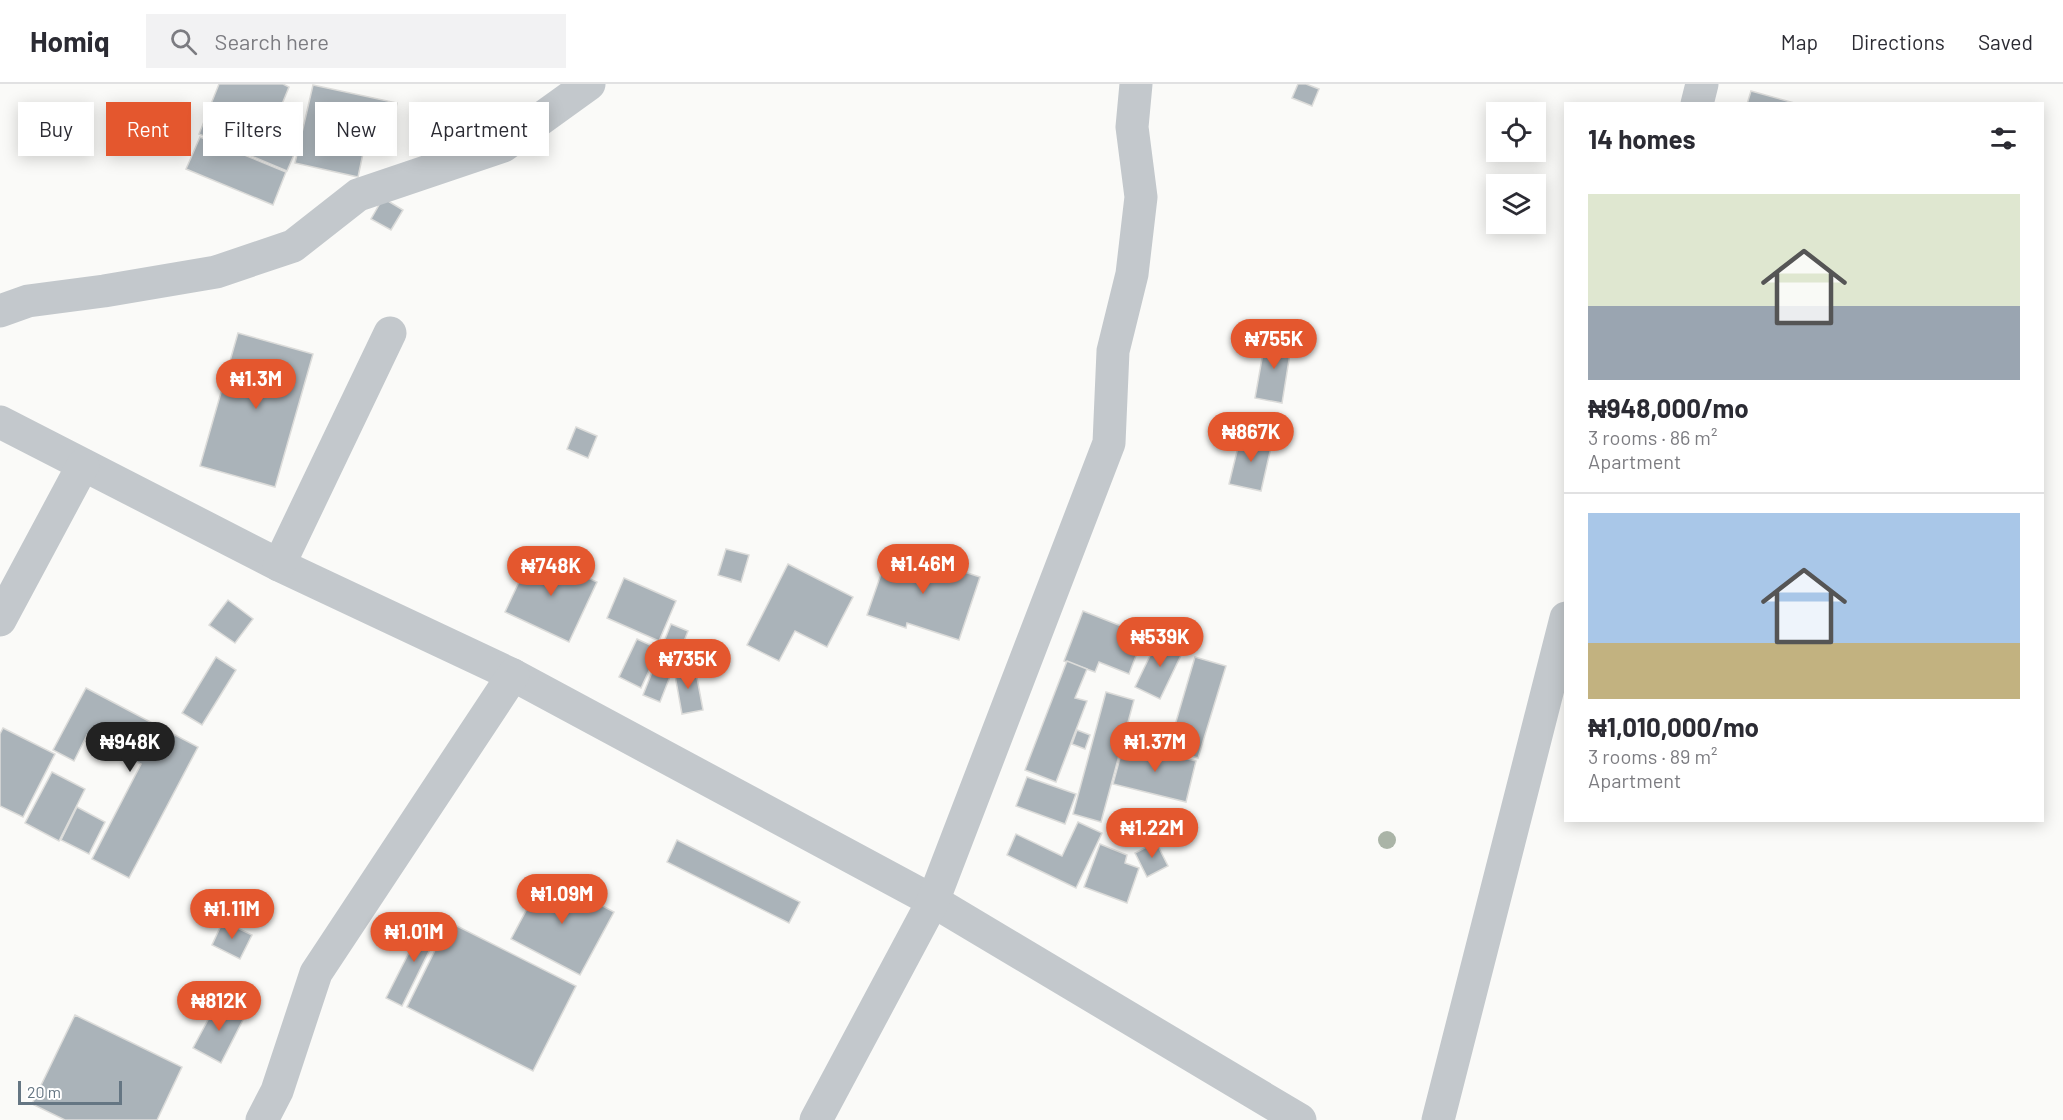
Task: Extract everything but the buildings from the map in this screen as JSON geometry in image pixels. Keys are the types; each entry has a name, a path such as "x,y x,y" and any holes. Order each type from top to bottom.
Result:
{"street":[{"path":"0,311 28,301 216,272 292,246 358,195 503,146 589,84"},
{"path":"816,1120 933,901 1109,443 1113,351 1132,274 1141,197 1132,127 1136,84"},
{"path":"1698,102 1702,84"},
{"path":"279,565 390,333"},
{"path":"0,422 279,565 513,675 933,901 1300,1120"},
{"path":"0,620 83,465"},
{"path":"1438,1120 1564,626"},
{"path":"262,1120 277,1091 316,973 513,675"}]}
